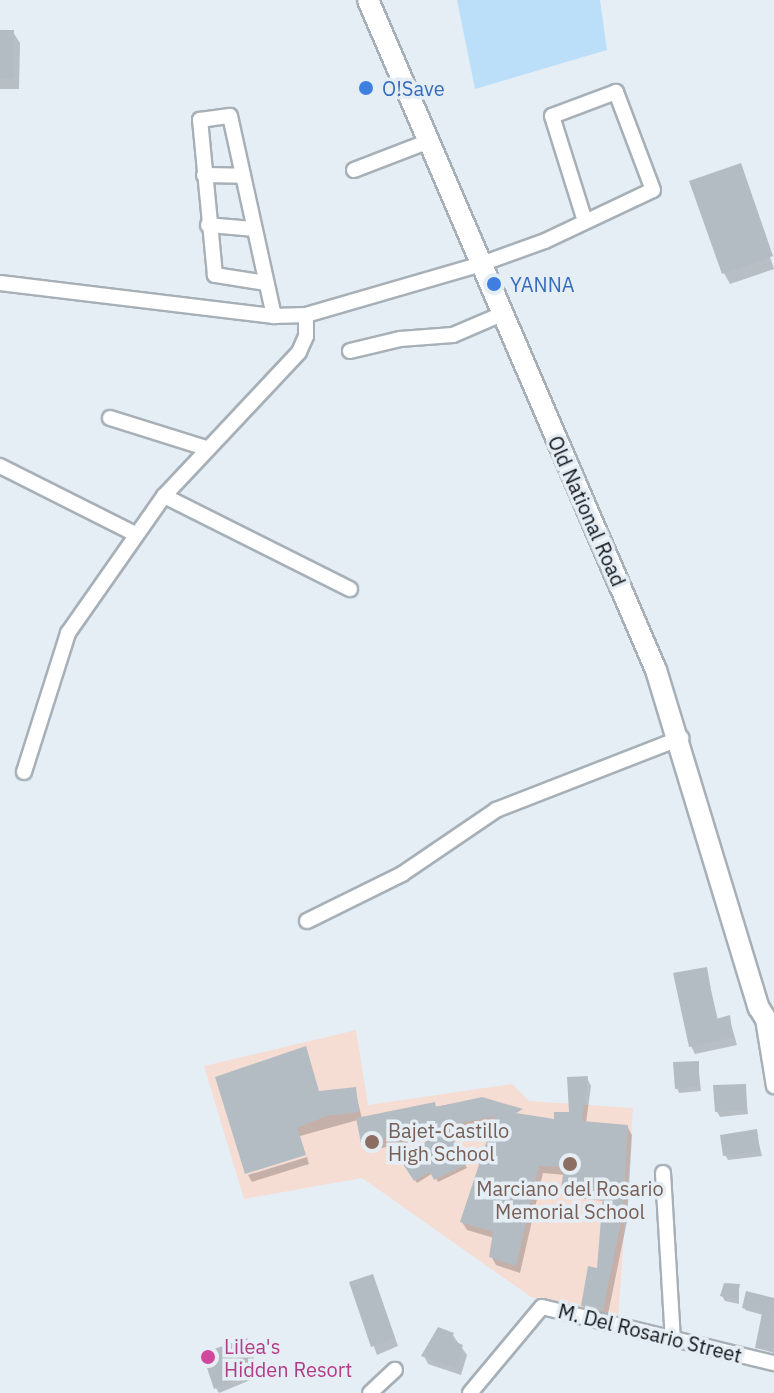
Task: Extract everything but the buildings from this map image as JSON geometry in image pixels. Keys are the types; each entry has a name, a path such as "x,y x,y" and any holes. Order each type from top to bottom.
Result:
{"main road":[{"name":"Old National Road","path":"368,0 681,738 768,1025"}],"street":[{"path":"0,283 274,316 306,315 481,264 585,221 653,190 616,92 552,116 585,221"},
{"path":"266,283 215,275 200,120 230,116 274,316"},
{"path":"354,170 429,141"},
{"path":"204,175 243,176"},
{"path":"208,225 254,229"},
{"path":"350,351 392,340 453,335 502,314"},
{"path":"24,772 68,633 164,496 299,352 306,336 306,315"},
{"path":"110,418 206,448"},
{"path":"0,466 135,534"},
{"path":"164,496 350,589"},
{"path":"307,921 402,874 496,810 681,738"},
{"path":"768,1025 774,1086"},
{"path":"663,1173 673,1340"},
{"name":"M. Del Rosario Street","path":"470,1393 542,1307 774,1363"},
{"path":"370,1393 395,1370"}],"shaded area":[{"path":"457,0 600,0 607,50 475,89"},
{"name":"Bajet-Castillo High School","path":"356,1030 368,1105 512,1084 529,1101 633,1108 618,1320 531,1297 362,1178 244,1199 204,1066"}],"place":[{"name":"O!Save","path":"366,88"},
{"name":"YANNA","path":"494,284"},
{"name":"Bajet-Castillo High School","path":"372,1142"},
{"name":"Marciano del Rosario Memorial School","path":"570,1164"},
{"name":"Lilea's Hidden Resort","path":"208,1357"}]}
